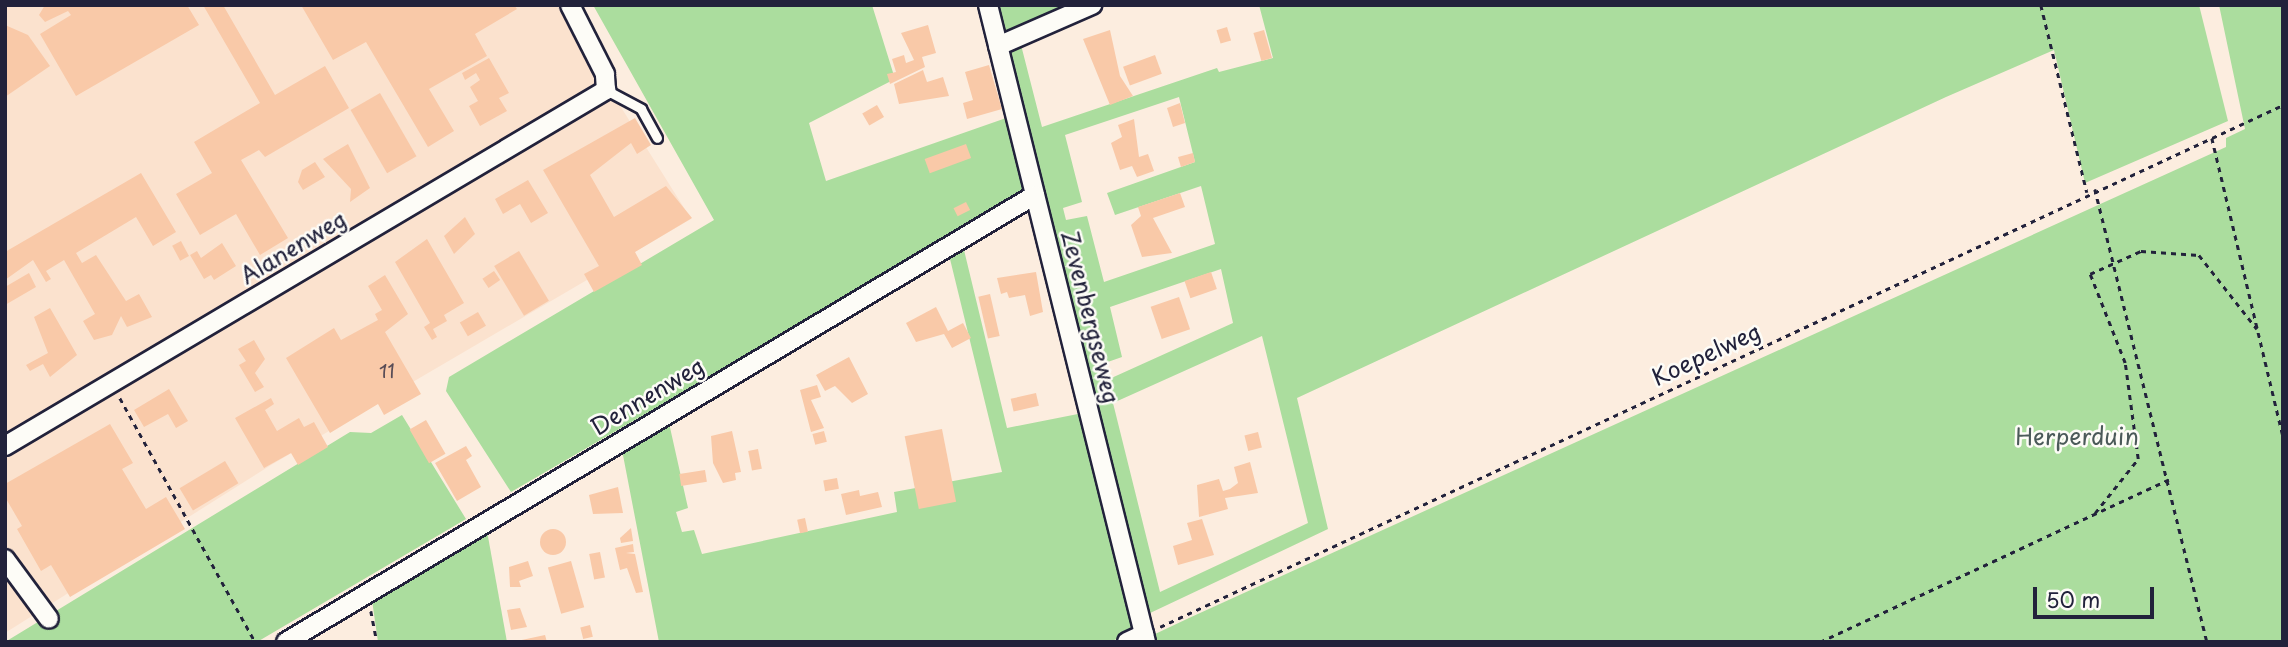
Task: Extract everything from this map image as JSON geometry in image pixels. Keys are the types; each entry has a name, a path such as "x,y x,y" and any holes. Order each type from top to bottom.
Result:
{"street":[{"path":"570,5 605,74 606,90"},
{"name":"Zevenbergseweg","path":"988,5 1145,638"},
{"path":"998,46 1093,5"},
{"name":"Alanenweg","path":"5,446 606,90"},
{"name":"Dennenweg","path":"286,642 368,590 1035,195"},
{"path":"5,559 49,619"},
{"path":"1127,642 1145,638"}],"lane":[{"path":"606,90 641,109 657,138"}],"path":[{"path":"2041,5 2087,193"},
{"name":"Koepelweg","path":"1145,638 2087,193 2283,106"},
{"path":"2212,138 2283,436"},
{"path":"2095,190 2169,479 2207,642"},
{"path":"2095,513 2138,459 2125,363 2090,275 2141,251 2199,255 2258,329"},
{"path":"111,383 255,642"},
{"path":"1820,642 2169,479"},
{"path":"368,590 377,642"}],"shaded area":[{"path":"5,5 557,5 691,219 271,465 5,633"}],"green space":[{"path":"593,5 872,5 895,79 809,123 826,181 1009,117 1027,192 511,492 446,391 449,377 714,220"},
{"path":"999,5 1073,5 1005,33"},
{"path":"1259,5 2199,5 2228,121 2085,183 2054,50 1946,97 1297,398 1328,529 1148,614 1006,47 1020,41 1042,127 1217,68 1219,72 1273,58","holes":["1179,97 1195,162 1107,193 1115,215 1201,186 1215,244 1104,282 1087,216 1066,220 1063,208 1082,202 1065,135","1221,269 1233,323 1107,380 1102,364 1122,357 1110,307","1262,336 1308,523 1160,592 1113,403"]},
{"name":"Herperduin","path":"2219,5 2283,5 2283,642 1154,642 1153,635 1189,618 2226,147 2226,138 2245,129"},
{"path":"964,250 1007,428 1083,413 1136,630 1110,642 659,642 622,450 669,423 688,508 676,512 682,532 694,530 702,554 897,512 894,492 1002,472 950,259"},
{"path":"402,415 466,519 257,642 5,642 350,432 371,433"},
{"path":"487,531 507,642 378,642 372,600"}],"building":[{"path":"45,5 187,5 199,25 76,96 40,34 71,15 68,11 45,22 39,15"},
{"path":"203,5 223,5 275,95 325,66 349,108 265,157 259,150 241,160 288,238 260,255 236,214 200,235 176,194 212,173 194,142 260,103"},
{"path":"301,5 514,5 517,9 475,34 487,56 429,89 454,131 428,147 366,42 333,60"},
{"path":"5,25 28,35 50,66 5,97"},
{"path":"928,25 936,53 922,57 925,67 890,84 887,74 896,72 892,59 904,55 906,63 914,60 901,33"},
{"path":"1227,27 1231,40 1221,44 1216,30"},
{"path":"1110,30 1120,76 1133,96 1110,105 1083,39"},
{"path":"1264,30 1272,58 1261,61 1253,33"},
{"path":"1155,55 1162,74 1130,85 1123,67"},
{"path":"489,58 509,93 499,98 507,111 480,126 469,106 478,101 470,87 480,80 476,73 465,80 462,73"},
{"path":"989,65 1002,109 967,119 963,103 973,100 965,72"},
{"path":"923,70 927,82 943,77 949,96 899,104 894,84"},
{"path":"380,93 416,156 387,173 351,110"},
{"path":"1180,103 1185,123 1173,127 1167,108"},
{"path":"877,105 884,117 869,126 862,114"},
{"path":"635,118 651,145 637,154 631,143 590,175 614,217 666,186 692,218 635,252 642,265 594,292 584,274 599,266 543,170"},
{"path":"1134,119 1139,157 1148,154 1154,171 1137,177 1132,166 1120,170 1111,143 1122,137 1118,125"},
{"path":"348,144 370,188 350,202 351,189 323,159"},
{"path":"966,144 971,158 930,173 925,159"},
{"path":"1193,153 1195,162 1181,167 1178,157"},
{"path":"315,162 325,177 303,190 298,182 302,170"},
{"path":"141,173 176,232 153,246 136,217 76,253 82,263 96,255 126,301 139,294 152,317 127,327 121,316 112,335 94,340 83,321 95,314 64,260 46,271 51,279 46,282 33,260 5,280 5,252"},
{"path":"528,180 548,213 531,223 520,204 503,214 495,199"},
{"path":"1180,193 1185,207 1153,218 1172,253 1142,257 1131,225 1141,216 1138,207"},
{"path":"966,202 970,210 958,216 954,208"},
{"path":"465,217 475,234 454,254 444,236"},
{"path":"427,239 464,303 444,315 447,321 433,329 437,337 432,340 424,327 430,323 395,262"},
{"path":"181,241 189,256 180,261 172,246"},
{"path":"222,243 236,266 214,280 211,275 204,279 190,255 197,251 201,258"},
{"path":"519,251 549,301 524,316 494,266"},
{"path":"494,271 500,280 489,288 482,279"},
{"path":"1036,272 1043,312 1030,316 1025,295 1009,298 1007,292 1001,294 997,278"},
{"path":"1211,272 1217,289 1190,298 1185,281"},
{"path":"29,273 36,287 5,305 5,287"},
{"path":"385,275 408,314 385,332 421,394 384,415 378,404 330,433 286,358 334,328 341,340 378,320 375,314 382,310 368,286"},
{"path":"990,294 1000,336 988,339 978,297"},
{"path":"1179,297 1190,329 1162,339 1151,307"},
{"path":"936,307 948,331 963,323 971,338 952,348 944,334 916,342 906,323"},
{"path":"50,308 77,355 50,377 43,364 30,371 26,365 48,353 34,317"},
{"path":"478,312 486,326 468,336 460,322"},
{"path":"254,340 265,359 255,373 264,387 255,392 239,365 246,361 238,349"},
{"path":"849,357 868,394 852,403 835,386 825,391 816,375"},
{"path":"817,385 821,397 811,400 824,428 811,432 800,390"},
{"path":"169,389 188,421 176,428 168,414 144,427 134,410"},
{"path":"1036,393 1039,406 1014,412 1011,399"},
{"path":"271,398 274,404 265,410 277,431 299,418 304,427 314,422 328,447 298,465 291,453 264,468 235,418"},
{"path":"426,420 446,454 429,463 410,430"},
{"path":"110,424 133,463 122,469 146,509 166,497 185,529 70,597 51,565 41,571 17,529 22,526 5,497 5,484"},
{"path":"942,429 956,502 919,509 905,436"},
{"path":"732,431 741,472 735,473 736,480 723,483 713,463 711,436"},
{"path":"824,431 827,442 815,445 812,434"},
{"path":"1258,432 1262,448 1248,451 1244,435"},
{"path":"466,446 472,456 466,460 481,487 457,501 435,463"},
{"path":"758,449 762,469 752,471 748,451"},
{"path":"225,461 238,483 193,511 180,488"},
{"path":"1250,462 1258,493 1225,498 1228,509 1199,517 1197,485 1219,479 1223,491 1230,489 1238,483 1234,467"},
{"path":"705,470 707,482 681,486 679,474"},
{"path":"837,478 839,489 825,491 823,480"},
{"path":"618,487 623,513 593,514 589,495"},
{"path":"859,490 860,496 878,492 882,507 846,515 841,494"},
{"path":"805,518 808,532 800,533 797,520"},
{"path":"1202,519 1214,555 1178,565 1173,546 1192,540 1187,523"},
{"path":"631,528 633,541 621,543 620,538"},
{"path":"553,529 562,533 566,542 562,551 553,555 544,551 540,542 544,533"},
{"path":"633,544 634,552 626,553 635,554 643,592 636,593 627,568 620,570 615,548"},
{"path":"600,552 605,578 594,580 589,554"},
{"path":"528,561 533,576 519,581 521,587 510,587 509,567"},
{"path":"571,561 584,607 561,614 548,568"},
{"path":"520,608 527,627 511,630 507,610"},
{"path":"590,625 593,637 583,639 580,627"},
{"path":"545,635 547,642 517,642 517,641"}]}
